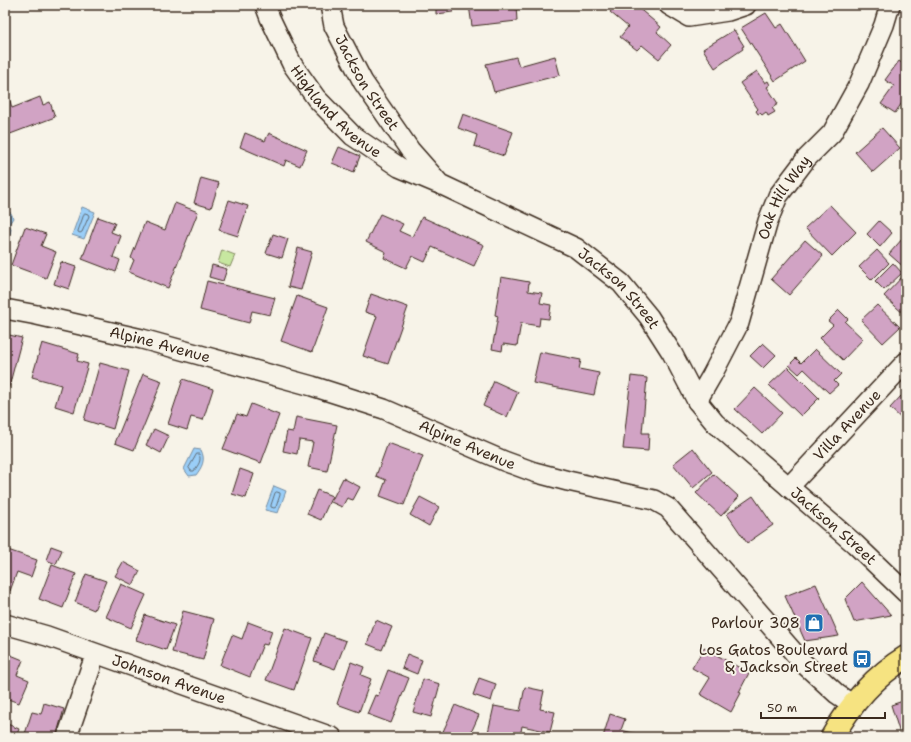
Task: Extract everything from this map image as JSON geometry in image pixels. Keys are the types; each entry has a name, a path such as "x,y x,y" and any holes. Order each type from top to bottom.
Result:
{"main road":[{"path":"832,737 839,724 871,684 906,657"}],"street":[{"name":"Highland Avenue","path":"265,5 292,64 316,98 348,131 353,136 399,167 440,184"},
{"name":"Jackson Street","path":"330,5 334,26 363,82 410,150 440,184 576,248 621,283 649,317 672,353 697,401 715,424 855,544 906,593"},
{"path":"669,5 689,17 728,11 746,5"},
{"name":"Oak Hill Way","path":"697,401 739,323 768,221 778,196 806,159 832,132 858,84 884,25 890,5"},
{"name":"Alpine Avenue","path":"5,309 142,339 312,386 384,409 504,461 534,472 654,500 668,508 803,663 837,694 853,705"},
{"name":"Villa Avenue","path":"789,488 906,362"},
{"name":"Johnson Avenue","path":"5,624 46,636 293,731 332,737"},
{"path":"67,737 91,667"}],"green space":[{"path":"222,250 235,255 230,267 218,263"}],"water":[{"path":"82,207 95,212 84,239 72,235"},
{"path":"5,212 11,213 13,218 9,224 11,229 10,234 5,236"},
{"path":"194,449 201,450 203,457 202,466 196,475 189,476 184,469"},
{"path":"274,486 286,491 278,513 265,510"}],"building":[{"path":"436,5 453,5 453,12 436,14"},
{"path":"469,5 516,5 517,21 472,26"},
{"path":"616,5 637,5 636,6 661,27 657,32 671,45 659,59 642,45 637,50 620,37 628,27 610,12"},
{"path":"766,13 776,28 782,24 805,61 775,81 741,28"},
{"path":"734,30 744,46 742,47 743,49 715,68 703,49"},
{"path":"555,56 560,75 494,92 486,64 516,57 519,66"},
{"path":"899,61 906,66 906,97 895,113 881,104 894,86 885,80"},
{"path":"757,71 765,83 768,81 770,85 767,87 778,104 772,108 775,112 768,116 766,112 762,115 760,113 758,114 756,111 758,109 740,83"},
{"path":"40,97 43,105 50,102 55,117 5,136 5,103 10,101 12,108"},
{"path":"463,114 513,132 504,156 474,146 477,135 458,128"},
{"path":"882,128 900,148 873,172 855,152"},
{"path":"245,133 265,141 269,133 307,150 300,166 286,160 284,166 240,147"},
{"path":"339,147 360,156 354,172 332,163"},
{"path":"201,178 219,183 211,208 194,203"},
{"path":"229,200 248,206 238,236 219,230"},
{"path":"175,203 198,212 168,288 129,272 134,260 131,258 145,222 165,230"},
{"path":"830,205 856,232 832,256 805,228"},
{"path":"380,214 403,224 399,231 412,237 422,217 484,245 474,266 432,247 425,262 412,256 406,268 384,258 386,252 366,242"},
{"path":"98,217 115,223 111,232 121,236 113,257 120,260 116,272 82,259"},
{"path":"879,221 892,233 880,247 867,234"},
{"path":"25,227 46,234 41,246 56,252 46,278 11,265"},
{"path":"273,234 288,239 282,258 266,253"},
{"path":"903,238 906,241 906,269 889,254"},
{"path":"805,240 823,256 789,295 771,279"},
{"path":"298,248 312,252 301,290 288,287"},
{"path":"877,250 889,263 872,280 859,267"},
{"path":"61,262 76,267 69,289 54,284"},
{"path":"893,263 902,273 884,290 875,281"},
{"path":"212,265 227,269 223,281 209,277"},
{"path":"904,275 906,277 906,316 884,296"},
{"path":"501,277 529,282 528,291 542,293 540,303 551,305 549,319 540,318 539,326 521,323 517,346 503,344 502,351 492,349 498,316 495,315"},
{"path":"207,281 275,298 270,315 252,311 249,323 200,310"},
{"path":"371,294 408,307 388,364 363,356 377,316 365,312"},
{"path":"297,296 328,307 312,352 281,341"},
{"path":"877,305 900,327 883,343 861,320"},
{"path":"839,310 848,319 845,322 863,339 843,360 820,338 833,325 828,321"},
{"path":"5,334 22,338 6,398 5,398"},
{"path":"42,343 79,354 77,361 88,364 74,412 55,406 61,385 32,377"},
{"path":"763,343 776,355 763,368 750,356"},
{"path":"815,349 841,374 834,381 838,385 829,393 804,369 799,374 789,365 796,358 801,363"},
{"path":"540,352 581,360 579,369 599,373 594,395 533,383"},
{"path":"100,363 129,371 113,429 84,420"},
{"path":"788,367 819,398 801,416 769,385"},
{"path":"143,374 162,381 134,450 115,443"},
{"path":"631,376 647,378 642,433 649,433 648,451 623,449"},
{"path":"183,379 213,389 203,420 191,417 187,430 168,424"},
{"path":"494,381 518,392 507,417 483,406"},
{"path":"755,388 782,413 762,434 735,409"},
{"path":"901,396 906,401 906,418 904,421 890,408"},
{"path":"251,404 279,415 261,463 223,449 237,414 246,417"},
{"path":"296,417 337,425 327,471 308,467 313,442 299,440 297,454 283,451 287,431 293,432"},
{"path":"154,429 169,436 161,453 146,445"},
{"path":"388,443 423,456 404,505 380,496 386,480 376,476"},
{"path":"693,448 712,472 693,488 673,464"},
{"path":"240,469 254,474 246,498 232,494"},
{"path":"714,474 739,497 721,516 696,493"},
{"path":"343,478 360,487 353,500 347,498 342,507 331,502"},
{"path":"317,490 332,496 321,520 307,514"},
{"path":"753,496 773,525 747,543 727,514"},
{"path":"420,497 439,507 429,526 410,515"},
{"path":"51,546 62,550 56,564 46,560"},
{"path":"5,549 37,560 31,577 17,572 10,591 5,590"},
{"path":"123,562 140,571 133,585 115,576"},
{"path":"52,565 76,574 63,608 39,599"},
{"path":"86,574 106,581 94,610 75,602"},
{"path":"862,582 891,615 854,622 845,599"},
{"path":"121,584 146,595 131,628 106,617"},
{"path":"816,584 839,636 805,641 785,596"},
{"path":"183,611 214,619 203,660 172,652"},
{"path":"145,615 175,625 166,650 136,640"},
{"path":"376,620 392,627 382,650 367,644"},
{"path":"248,622 272,631 267,645 263,644 250,677 220,665 232,635 242,639"},
{"path":"285,628 312,638 294,690 266,680"},
{"path":"324,633 346,641 335,669 314,661"},
{"path":"704,648 749,673 731,712 700,694 710,678 692,668"},
{"path":"6,653 23,660 17,675 29,680 19,703 5,698"},
{"path":"407,654 422,660 417,674 402,668"},
{"path":"351,662 364,667 361,675 371,679 359,712 337,704"},
{"path":"388,670 409,678 391,723 367,714 375,695 378,696"},
{"path":"479,678 496,684 491,701 473,695"},
{"path":"423,679 440,684 431,717 413,712"},
{"path":"525,687 544,691 540,709 555,712 550,732 522,726 520,737 487,737 494,706 520,711"},
{"path":"906,700 906,737 901,737 891,705"},
{"path":"44,703 64,709 56,737 24,737 32,712 41,714"},
{"path":"455,705 479,715 469,737 441,736"},
{"path":"610,714 625,719 621,730 637,734 636,737 603,737"},
{"path":"5,723 19,729 16,737 5,737"}],"place":[{"name":"Parlour 308","path":"814,623"},
{"name":"Los Gatos Boulevard & Jackson Street","path":"862,659"}]}
